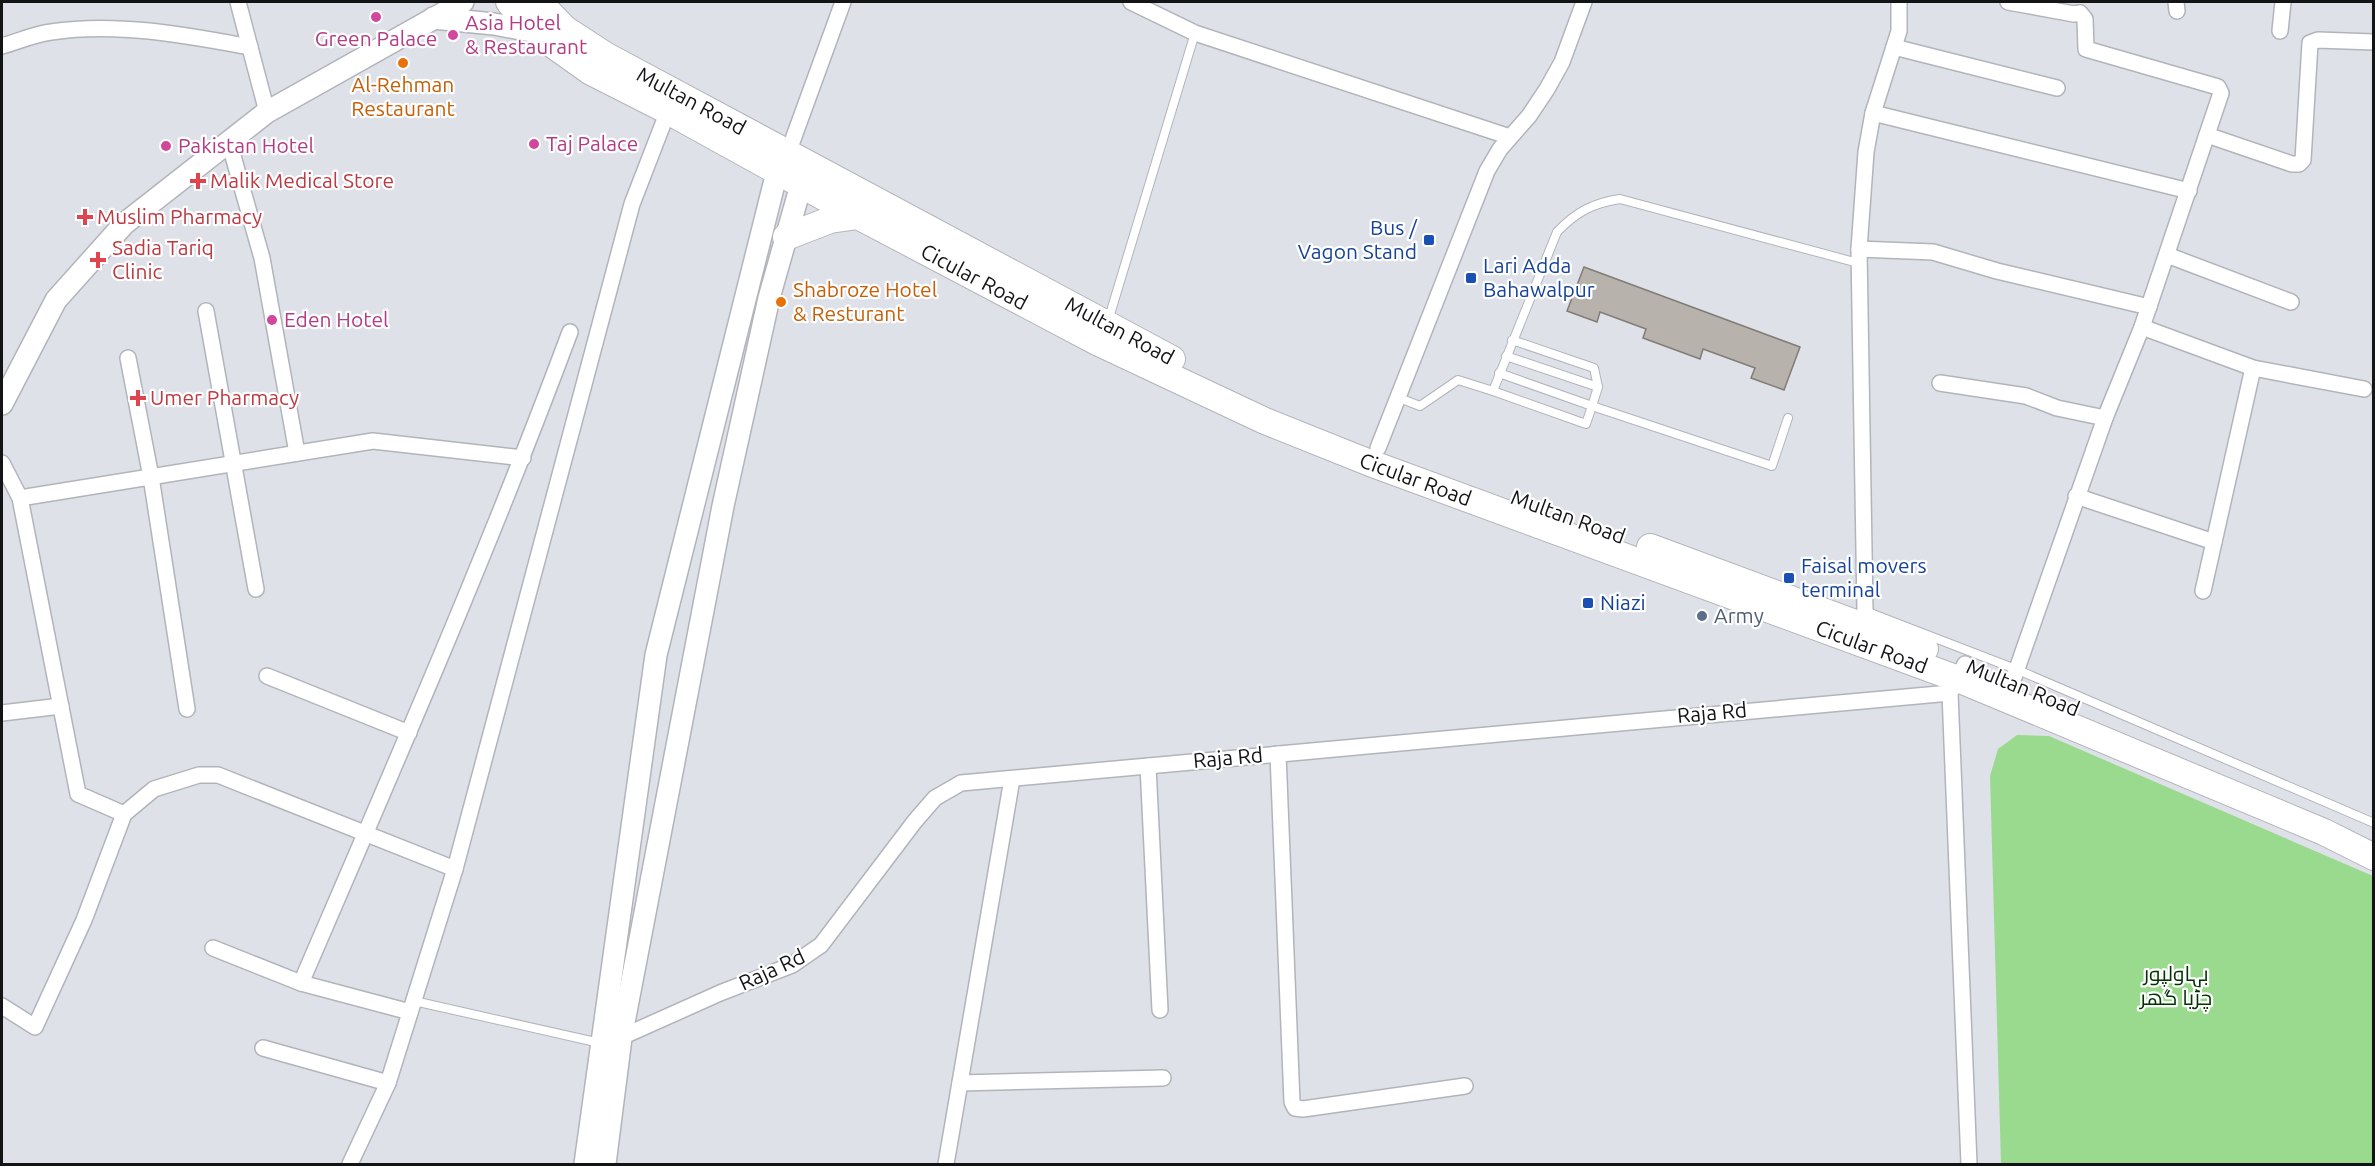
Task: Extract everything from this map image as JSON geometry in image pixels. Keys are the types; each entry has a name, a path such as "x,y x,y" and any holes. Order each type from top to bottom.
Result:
{"highway":[{"name":"Cicular Road","path":"509,2 537,32 591,72 668,111 782,162 801,185 858,216 1102,334 1264,421 1370,463 1860,625 1958,679 2324,832 2373,857"},
{"name":"Multan Road","path":"539,2 565,29 782,162 1102,334 1190,368 1278,408 1378,448 1860,625"},
{"path":"786,237 830,220 858,216"},
{"name":"Multan Road","path":"1958,679 2015,677 2373,837"}],"main road":[{"path":"2,404 56,300 124,224 267,112 438,10 463,2"},
{"path":"438,10 537,32"},
{"path":"604,1164 611,1041 657,655 782,162"},
{"path":"585,1164 723,506 769,298 801,185"}],"street":[{"path":"238,2 267,112"},
{"path":"782,162 843,2"},
{"path":"1131,2 1195,33 1510,137"},
{"path":"1378,448 1487,171 1500,149 1529,116 1562,62 1584,2"},
{"path":"1860,625 1858,256 1862,182 1873,113 1899,30 1899,2"},
{"path":"2008,2 2036,4 2074,14 2081,7 2085,19 2086,49 2218,87 2221,93 2142,327 2104,418 2015,677"},
{"path":"2280,31 2283,2"},
{"path":"2,46 50,32 110,29 170,32 250,46"},
{"path":"2207,135 2292,164 2299,164 2303,160 2310,43 2318,40 2373,42"},
{"path":"1894,47 2057,88"},
{"path":"350,1164 388,1083 455,869 632,204 668,111"},
{"path":"1873,113 2189,191"},
{"path":"229,142 262,258 297,453"},
{"path":"1858,256 1933,252 1997,271 2149,307"},
{"path":"2167,255 2291,302"},
{"path":"206,311 256,590"},
{"path":"2142,327 2253,368 2364,389"},
{"path":"301,983 409,733 523,458 570,332"},
{"path":"128,358 151,477 187,709"},
{"path":"2203,591 2253,368"},
{"path":"1940,383 2026,396 2057,408 2104,418"},
{"path":"20,498 373,441 523,458"},
{"path":"2,463 20,498 78,794 124,814"},
{"path":"2076,496 2214,542"},
{"path":"267,676 409,733"},
{"path":"1958,679 1969,1164"},
{"name":"Raja Rd","path":"611,1041 720,993 792,965 822,945 915,821 935,798 961,783 1278,754 1958,679"},
{"path":"2,713 61,706"},
{"path":"1278,754 1292,1102 1295,1107 1303,1109 1465,1086"},
{"path":"1148,766 1160,1010"},
{"path":"2,1006 36,1027 84,920 124,814 154,789 199,775 218,775 455,869"},
{"path":"946,1164 1012,779"},
{"path":"213,948 301,983 412,1006"},
{"path":"264,1048 388,1083"},
{"path":"960,1083 1163,1078"}],"lane":[{"path":"1102,334 1195,33"},
{"path":"1492,391 1557,232 1578,212 1606,201 1620,199 1858,256"},
{"path":"1399,398 1420,406 1458,380 1586,424 1599,387 1594,368 1512,340"},
{"path":"1506,356 1599,387"},
{"path":"1499,374 1772,466 1788,418"},
{"path":"1860,625 2015,677 2373,823"},
{"path":"412,1006 611,1041"}],"green space":[{"name":"بہاولپور چڑیا گھر","path":"2017,735 2049,736 2373,876 2373,1164 2001,1164 1990,776 1998,749"}],"building":[{"path":"1584,267 1800,347 1784,390 1751,378 1755,368 1703,349 1700,359 1643,338 1646,329 1600,312 1597,322 1567,311"}],"place":[{"name":"Green Palace","path":"376,17"},
{"name":"Asia Hotel & Restaurant","path":"453,35"},
{"name":"Al-Rehman Restaurant","path":"403,63"},
{"name":"Taj Palace","path":"534,144"},
{"name":"Pakistan Hotel","path":"166,146"},
{"name":"Malik Medical Store","path":"198,181"},
{"name":"Muslim Pharmacy","path":"85,217"},
{"name":"Bus / Vagon Stand","path":"1429,240"},
{"name":"Sadia Tariq Clinic","path":"98,260"},
{"name":"Lari Adda Bahawalpur","path":"1471,278"},
{"name":"Shabroze Hotel & Resturant","path":"781,302"},
{"name":"Eden Hotel","path":"272,320"},
{"name":"Umer Pharmacy","path":"138,398"},
{"name":"Faisal movers terminal","path":"1789,578"},
{"name":"Niazi","path":"1588,603"},
{"name":"Army","path":"1702,616"}]}
